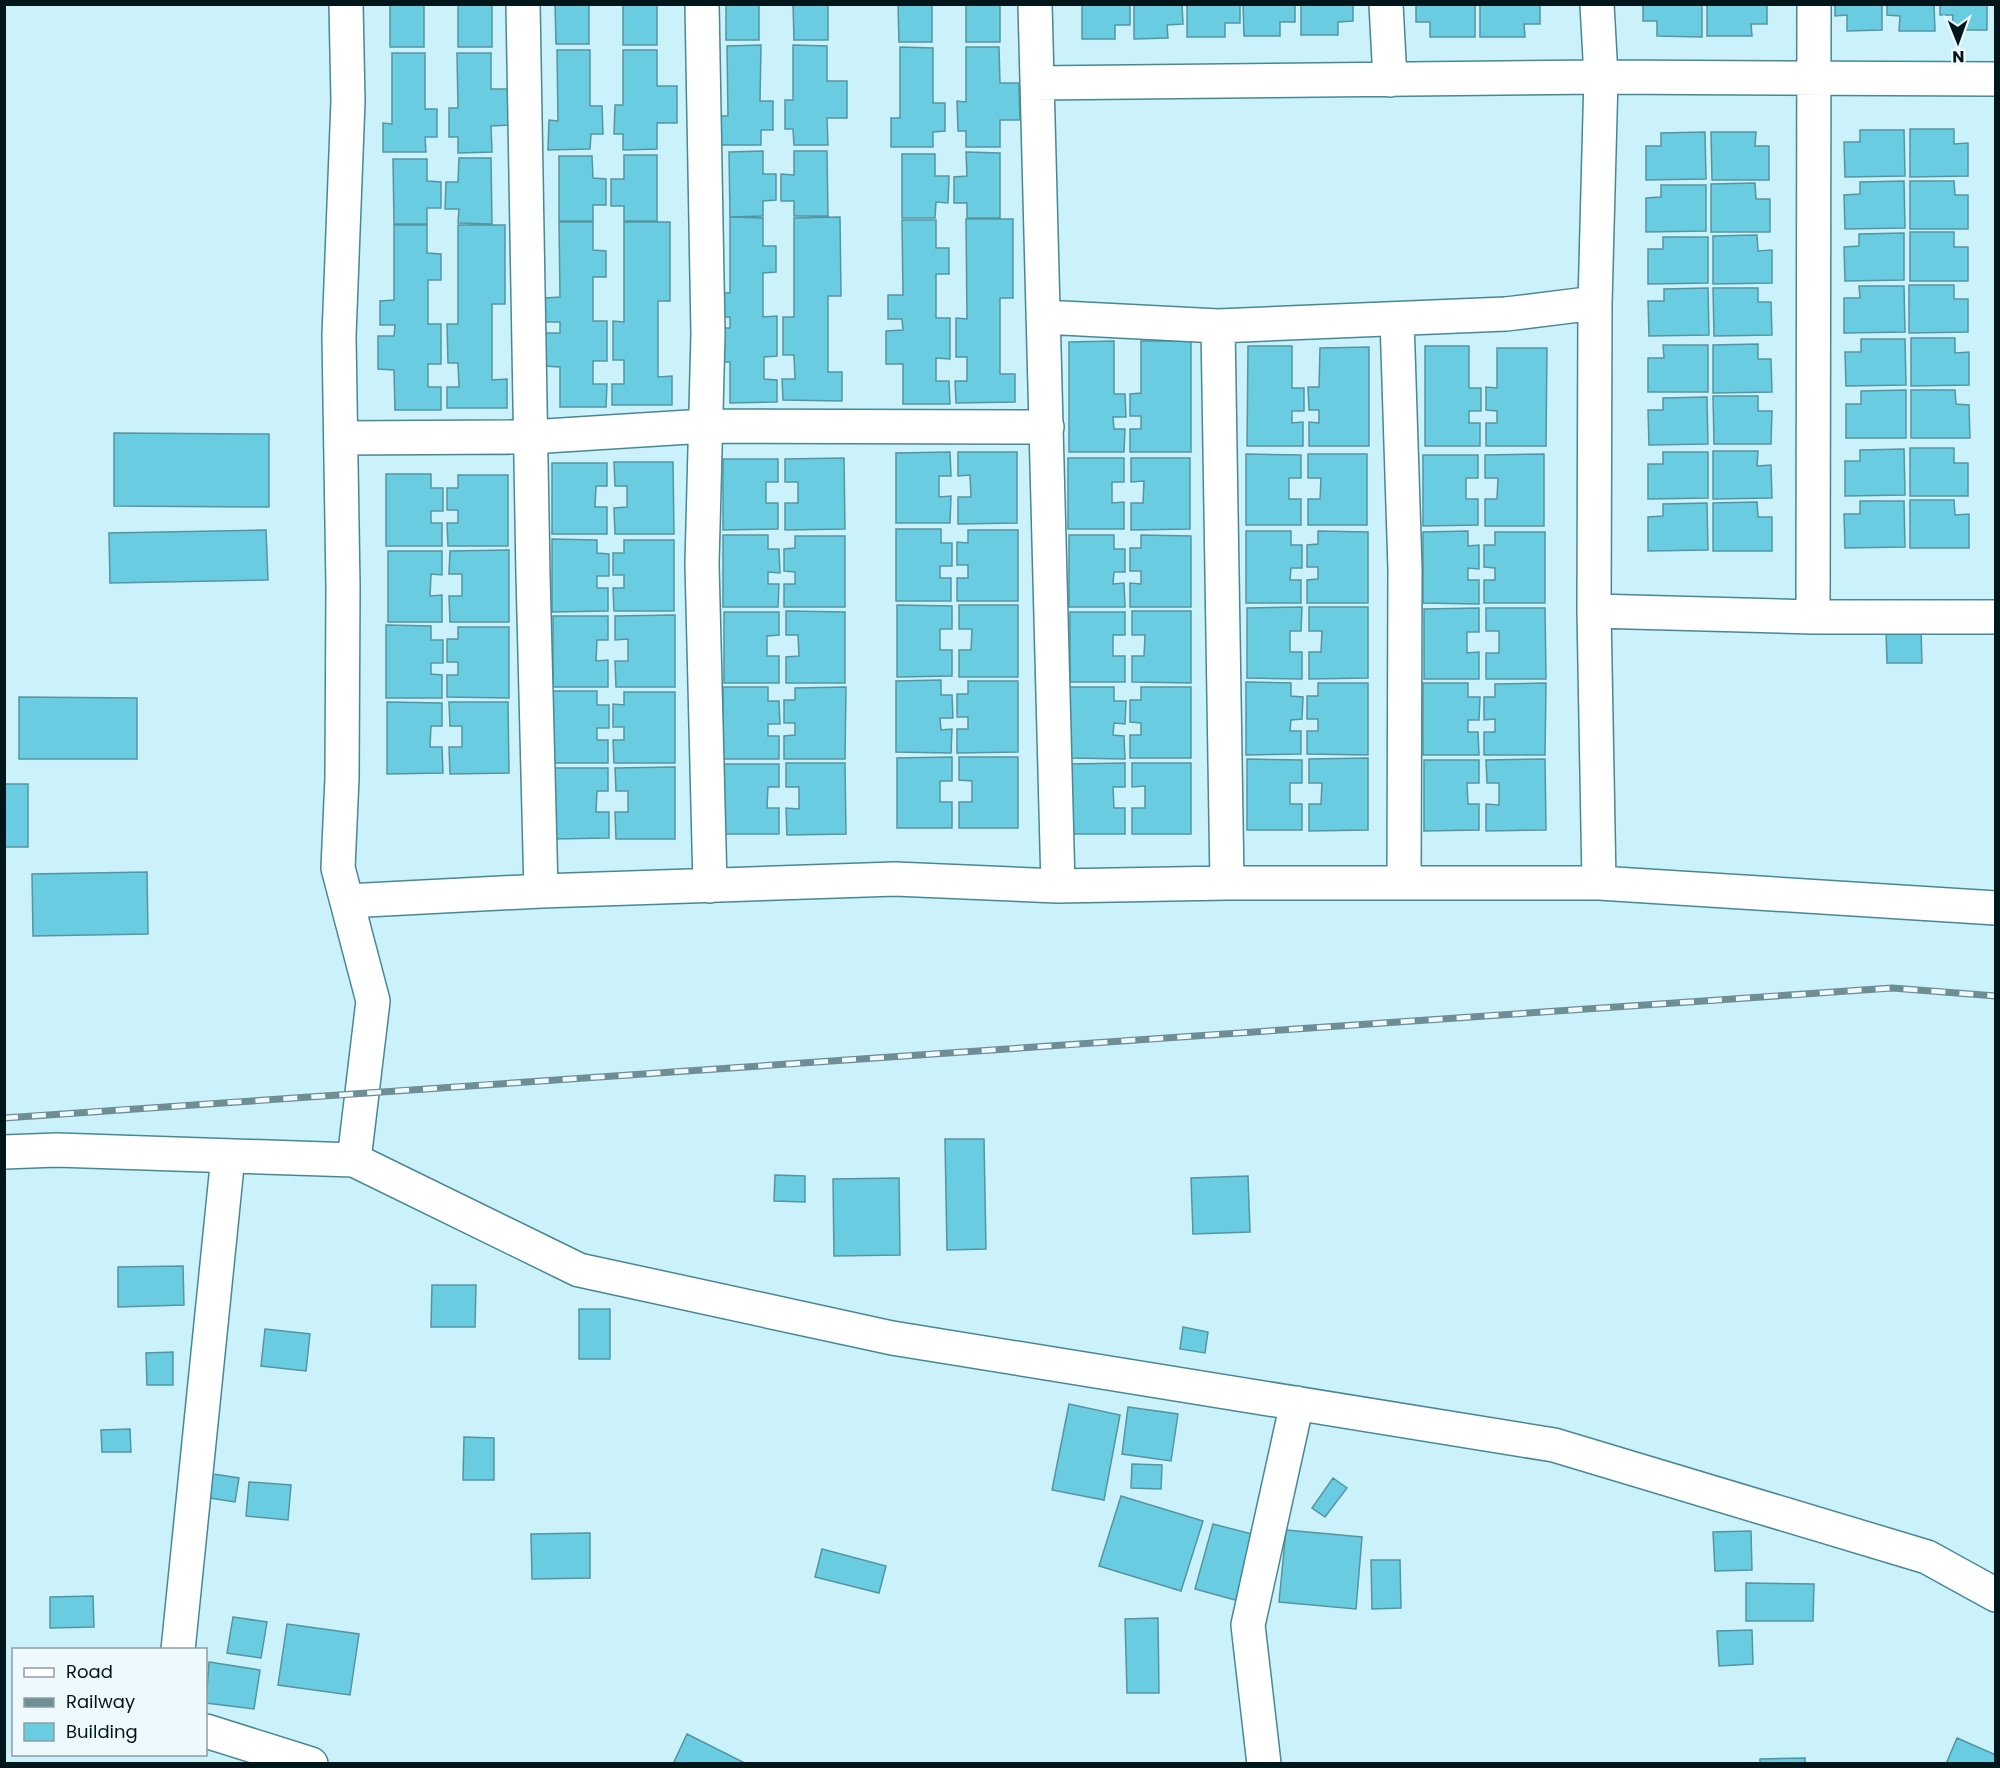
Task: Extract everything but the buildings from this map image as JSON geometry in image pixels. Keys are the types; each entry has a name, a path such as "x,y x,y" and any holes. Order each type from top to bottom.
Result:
{"street":[{"path":"346,4 348,101 339,336 342,766 338,868 374,1001 354,1160"},
{"path":"523,4 541,891"},
{"path":"702,4 708,334 702,564 710,886"},
{"path":"1035,4 1058,886"},
{"path":"1386,4 1390,80"},
{"path":"1597,4 1601,77 1595,303 1594,611 1599,883"},
{"path":"1814,4 1814,617"},
{"path":"1037,83 1601,77 1995,79"},
{"path":"1044,317 1218,326 1506,314 1595,303"},
{"path":"1397,319 1405,569 1404,883"},
{"path":"1218,326 1227,883"},
{"path":"340,438 530,437 705,426 1047,428"},
{"path":"1594,611 1814,617 1995,617"},
{"path":"347,901 541,891 895,879 1058,886 1227,883 1599,883 1995,908"},
{"path":"4,1152 57,1150 354,1160 579,1270 892,1338 1554,1445 1927,1557 1995,1595"},
{"path":"178,1648 228,1156"},
{"path":"1264,1764 1248,1625 1297,1403"},
{"path":"207,1731 311,1764"}],"railway":[{"path":"4,1118 1892,988 1996,996"}]}
